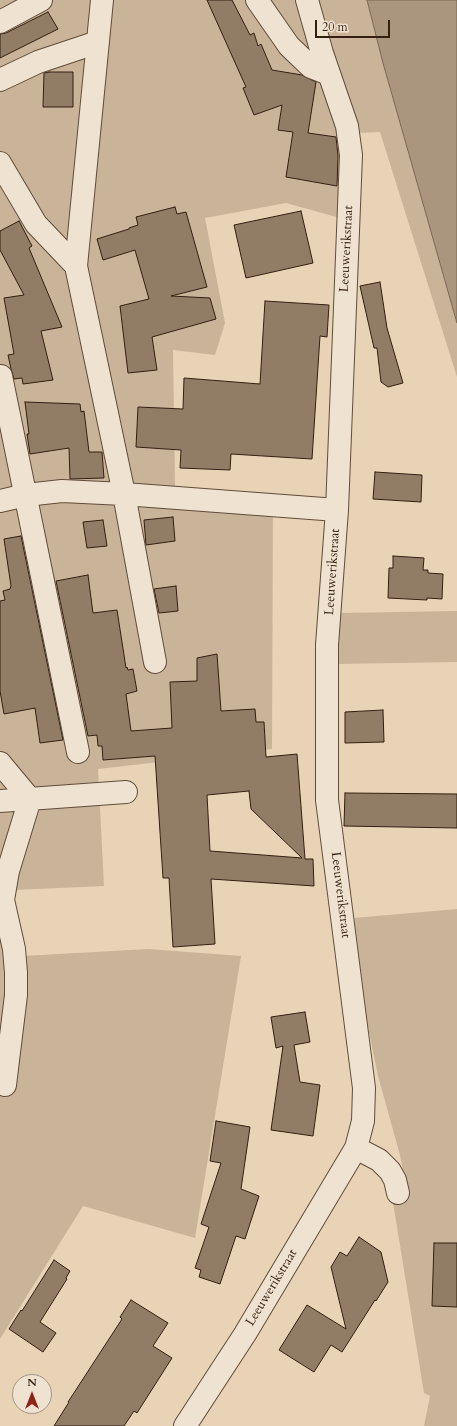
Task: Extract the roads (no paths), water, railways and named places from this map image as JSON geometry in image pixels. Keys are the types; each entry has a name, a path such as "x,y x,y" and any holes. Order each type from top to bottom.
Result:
{"street":[{"path":"0,21 41,0"},
{"path":"102,0 76,266 124,494 155,662"},
{"path":"257,0 289,46 311,67 329,74"},
{"name":"Leeuwerikstraat","path":"185,1426 245,1334 356,1148 363,1121 364,1088 327,800 327,645 337,510 351,155 347,126 329,74 307,0"},
{"path":"0,80 38,62 98,42"},
{"path":"0,163 36,224 76,266"},
{"path":"1,376 78,752"},
{"path":"0,501 26,495 62,491 124,494 337,510"},
{"path":"0,763 30,799"},
{"path":"0,801 126,792"},
{"path":"5,1085 8,996 16,973 14,950 2,900 8,871 30,799"},
{"path":"356,1148 379,1160 390,1171 395,1180 398,1193"}]}
